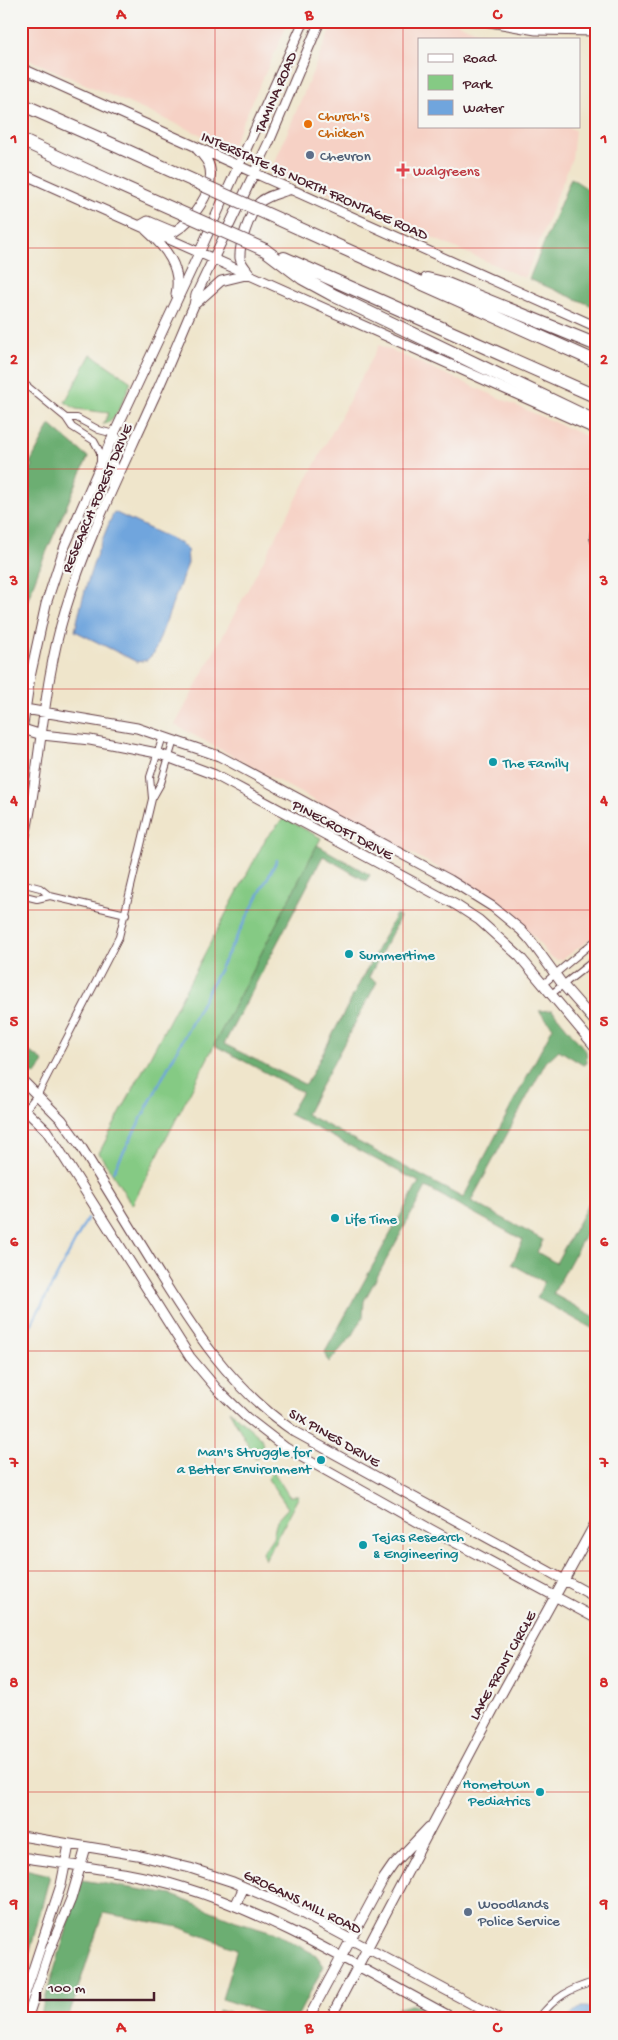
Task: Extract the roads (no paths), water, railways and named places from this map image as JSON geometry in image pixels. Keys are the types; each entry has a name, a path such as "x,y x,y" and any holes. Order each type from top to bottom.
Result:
{"highway":[{"path":"21,104 597,362"},
{"path":"21,140 597,397"},
{"path":"265,250 302,278 334,296 597,422"},
{"path":"398,273 447,284 597,345"}],"street":[{"name":"TAMINA ROAD","path":"238,165 304,21"},
{"name":"TAMINA ROAD","path":"255,172 320,21"},
{"path":"484,21 536,30 597,32"},
{"name":"INTERSTATE 45 NORTH FRONTAGE ROAD","path":"21,68 597,327"},
{"path":"141,225 148,221 174,232 184,226 198,210 206,193 210,168 205,158 195,146"},
{"name":"RESEARCH FOREST DRIVE","path":"22,734 40,631 54,576 65,546 114,434 238,165"},
{"name":"RESEARCH FOREST DRIVE","path":"21,853 64,612 89,541 110,492 153,401 194,305 196,294 255,172"},
{"path":"21,173 200,251 597,430"},
{"path":"250,274 240,259 244,234 254,213 259,203 268,197 291,189"},
{"path":"141,225 162,245 174,262 178,284 172,310"},
{"path":"194,305 221,281 250,274"},
{"path":"21,382 66,418 72,428 94,441 100,452 100,468"},
{"path":"66,418 77,418 99,430 114,434 120,444 113,463 110,492"},
{"path":"597,506 593,538 597,550"},
{"name":"PINECROFT DRIVE","path":"25,709 137,728 219,756 463,888 493,907 521,930 563,985 597,1024"},
{"name":"PINECROFT DRIVE","path":"22,734 90,740 157,753 215,775 456,905 500,937 520,957 550,995 597,1048"},
{"path":"152,799 150,777 163,736"},
{"path":"174,740 161,783 152,799 126,914 118,937 108,960 38,1094 23,1108 46,1130 181,1343 204,1374 229,1402 286,1448 597,1619"},
{"path":"21,884 40,888 50,896"},
{"path":"21,895 37,898 50,896 126,914"},
{"path":"542,985 597,939"},
{"path":"550,995 597,958"},
{"name":"SIX PINES DRIVE","path":"21,1079 62,1120 80,1145 195,1332 240,1386 295,1432 597,1598"},
{"path":"115,1237 131,1228"},
{"path":"181,1343 195,1332"},
{"name":"LAKE FRONT CIRCLE","path":"330,2019 427,1839 433,1823 597,1520"},
{"name":"LAKE FRONT CIRCLE","path":"308,2019 388,1872 433,1823"},
{"name":"GROGANS MILL ROAD","path":"21,1836 136,1856 190,1868 244,1887 292,1908 500,2019"},
{"path":"21,2006 46,1934 69,1844"},
{"path":"27,2019 48,1952 72,1899 86,1847"},
{"path":"21,1857 127,1874 180,1886 235,1906 282,1926 455,2019"},
{"path":"235,1906 244,1887"},
{"path":"538,2019 550,2003 570,1990 597,1981"}],"water":[{"path":"114,512 180,543 187,549 188,563 154,653 147,660 137,662 75,631 91,570"},
{"path":"581,2007 587,2007 596,2012 597,2019 566,2019"}],"waterway":[{"path":"113,1172 277,860"},
{"path":"21,1344 87,1219"}],"place":[{"name":"Church's Chicken","path":"308,124"},
{"name":"Chevron","path":"310,155"},
{"name":"Walgreens","path":"403,170"},
{"name":"The Family","path":"493,762"},
{"name":"Summertime","path":"349,954"},
{"name":"Life Time","path":"335,1218"},
{"name":"Man's Struggle for a Better Environment","path":"321,1460"},
{"name":"Tejas Research & Engineering","path":"363,1545"},
{"name":"Hometown Pediatrics","path":"540,1792"},
{"name":"Woodlands Police Service","path":"468,1912"}]}
